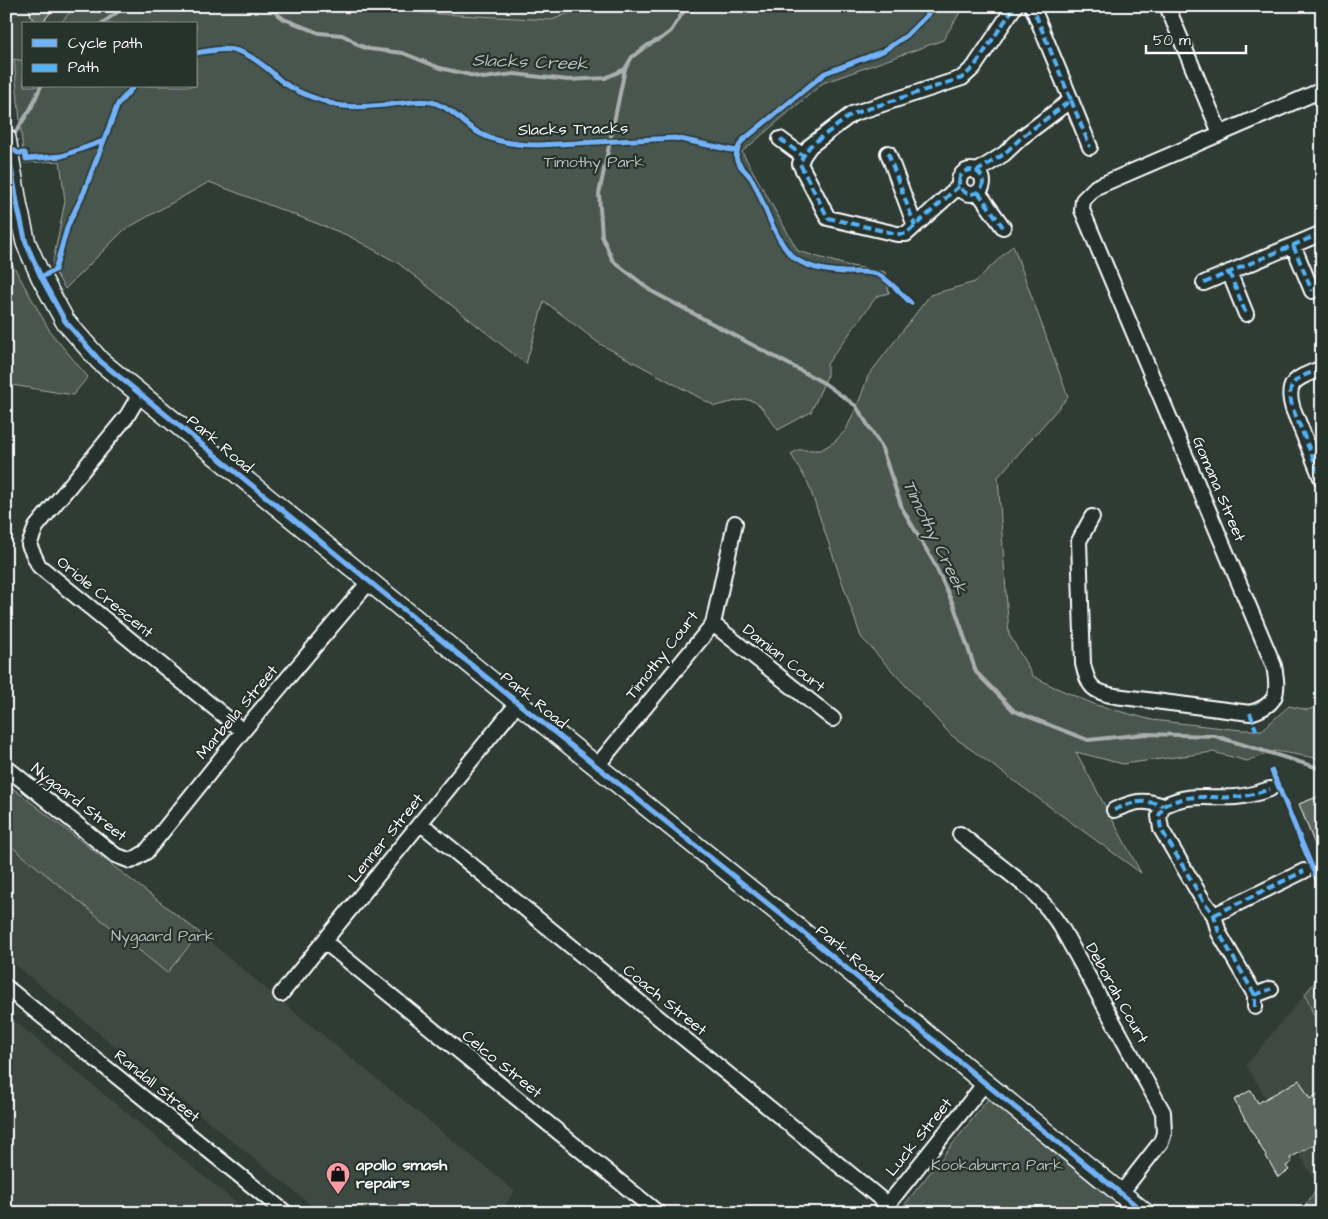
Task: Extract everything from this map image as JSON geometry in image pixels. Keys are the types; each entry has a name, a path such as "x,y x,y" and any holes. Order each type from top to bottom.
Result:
{"street":[{"path":"1016,6 974,67 962,78 852,114 810,146 802,156 800,164 828,218 897,234 906,234 959,186 960,178 965,172 976,172 1004,154 1022,137 1072,100"},
{"path":"1032,6 1090,147"},
{"path":"1167,6 1220,133"},
{"name":"Gomana Street","path":"1092,517 1080,541 1083,664 1087,682 1100,694 1250,713 1265,709 1275,697 1277,683 1274,666 1082,210 1082,200 1096,187 1322,90"},
{"name":"Park Road","path":"6,138 26,243 41,277 65,321 100,361 596,767 787,919 1130,1205"},
{"path":"780,139 802,156"},
{"path":"888,153 915,226"},
{"path":"959,186 967,194 978,192 983,182 976,172"},
{"path":"978,192 1003,227"},
{"path":"1204,283 1322,233"},
{"path":"1293,245 1312,292"},
{"path":"1229,272 1246,314"},
{"path":"1322,368 1294,382 1290,390 1293,410 1322,480"},
{"name":"Oriole Crescent","path":"140,394 127,416 36,527 30,545 39,566 243,731"},
{"name":"Timothy Court","path":"596,767 712,624 735,522"},
{"name":"Marbella Street","path":"131,861 146,852 243,731 369,582"},
{"name":"Damian Court","path":"712,624 833,720"},
{"name":"Lenner Street","path":"281,994 518,703"},
{"name":"Nygaard Street","path":"6,768 115,855 131,861"},
{"path":"1114,810 1135,801 1152,802 1162,806 1189,797 1235,797 1270,789"},
{"path":"1162,806 1159,816 1161,829 1204,902 1214,915 1220,933 1255,1001 1271,989"},
{"name":"Coach Street","path":"420,822 884,1208"},
{"name":"Deborah Court","path":"960,834 1032,891 1061,927 1163,1112 1164,1133 1161,1142 1130,1205"},
{"path":"1214,915 1304,871"},
{"name":"Celco Street","path":"325,942 658,1213"},
{"name":"Randall Street","path":"6,987 286,1213"},
{"name":"Luck Street","path":"884,1208 986,1084"}],"shaded area":[{"path":"7,6 75,6 62,22 22,22 22,61 14,59"},
{"path":"386,6 586,6 552,20 422,13"},
{"path":"6,842 167,973 200,933 515,1191 504,1207 511,1213 321,1213 6,958"},
{"path":"1305,994 1322,1034 1322,1183 1318,1186 1246,1065"},
{"path":"6,1020 16,1022 249,1213 6,1213"}],"green space":[{"name":"Timothy Park","path":"75,6 386,6 422,13 552,20 586,6 964,6 943,40 823,83 742,152 798,251 846,265 885,272 889,293 877,296 827,364 827,376 811,412 778,430 764,410 753,401 739,401 715,406 600,344 544,301 526,364 398,263 347,235 209,182 124,230 65,289 52,267 65,201 60,161 24,163 14,59 22,61 22,88 198,88 198,22 62,22"},
{"path":"1013,245 1068,397 998,477 1009,634 1033,676 1096,705 1152,720 1241,730 1262,730 1289,706 1308,710 1322,704 1322,759 1275,751 1247,761 1213,752 1123,764 1076,752 1141,873 951,735 861,637 808,483 791,454 798,450 821,450 834,442 846,430 868,376 930,295 975,282"},
{"path":"6,249 11,262 51,333 88,377 73,395 6,384"},
{"name":"Nygaard Park","path":"6,783 200,933 167,973 6,842"},
{"path":"1322,973 1322,1034 1305,994"},
{"name":"Kookaburra Park","path":"990,1097 1122,1203 1114,1213 898,1213"},
{"path":"1322,1183 1322,1213 1301,1213 1318,1186"}],"building":[{"path":"29,6 56,6 43,22 38,22 31,17"},
{"path":"1322,795 1322,859 1321,860 1299,804"},
{"path":"1299,1080 1310,1099 1318,1094 1322,1101 1322,1140 1290,1158 1292,1162 1286,1166 1289,1170 1278,1177 1234,1100 1251,1090 1258,1103"}],"waterway":[{"name":"Slacks Creek","path":"104,22 126,6"},
{"name":"Slacks Creek","path":"267,6 284,19 319,33 342,35 358,45 369,49 403,53 440,68 483,78 514,74 568,80 605,78 625,69 632,57 671,31 687,6"},
{"name":"Timothy Creek","path":"625,69 599,194 602,236 613,261 653,292 824,383 856,406 881,446 902,508 933,561 954,606 976,672 1014,711 1088,740 1146,734 1215,736 1322,769"},
{"name":"Slacks Creek","path":"12,138 31,108 40,88"},
{"path":"1318,1003 1322,1011"}],"marked path":[{"path":"959,186 906,234 897,234 828,218 800,164 810,146 852,114 962,78 974,67 1015,6"},
{"path":"976,172 1004,154 1022,137 1071,100 1032,6"},
{"path":"1071,100 1090,147"},
{"path":"780,139 803,156"},
{"path":"888,153 915,226"},
{"path":"971,170 976,171 982,177 983,182 982,187 976,193 971,194 966,193 960,187 959,182 960,177 966,171 971,170"},
{"path":"978,192 1003,227"},
{"path":"1204,283 1322,233"},
{"path":"1293,245 1312,291"},
{"path":"1229,272 1246,314"},
{"path":"1322,368 1295,381 1290,392 1293,409 1322,480"},
{"path":"1250,713 1256,730"},
{"path":"1255,995 1219,933 1214,915 1204,902 1161,829 1159,816 1163,806 1182,799 1240,797 1270,789"},
{"path":"1114,810 1138,802 1150,802 1163,806"},
{"path":"1214,915 1304,871"},
{"path":"1255,1007 1255,995 1271,989"}],"cycle path":[{"path":"911,303 883,277 875,273 820,269 804,264 791,255 776,233 754,183 739,164 736,155 742,141 825,73 883,51 906,36 936,6"},
{"name":"Slacks Tracks","path":"198,53 219,49 236,50 259,62 282,82 303,94 340,106 355,107 420,101 435,103 449,110 477,132 511,143 538,145 675,138 736,151"},
{"path":"41,277 55,270 68,225 84,192 118,104 132,88"},
{"path":"6,138 26,243 41,277 65,321 100,361 518,703 787,919 1145,1213"},
{"path":"6,145 18,153 25,153 26,159 62,156 103,141"},
{"path":"1272,771 1322,891"}],"place":[{"name":"apollo smash repairs","path":"338,1195"}]}
